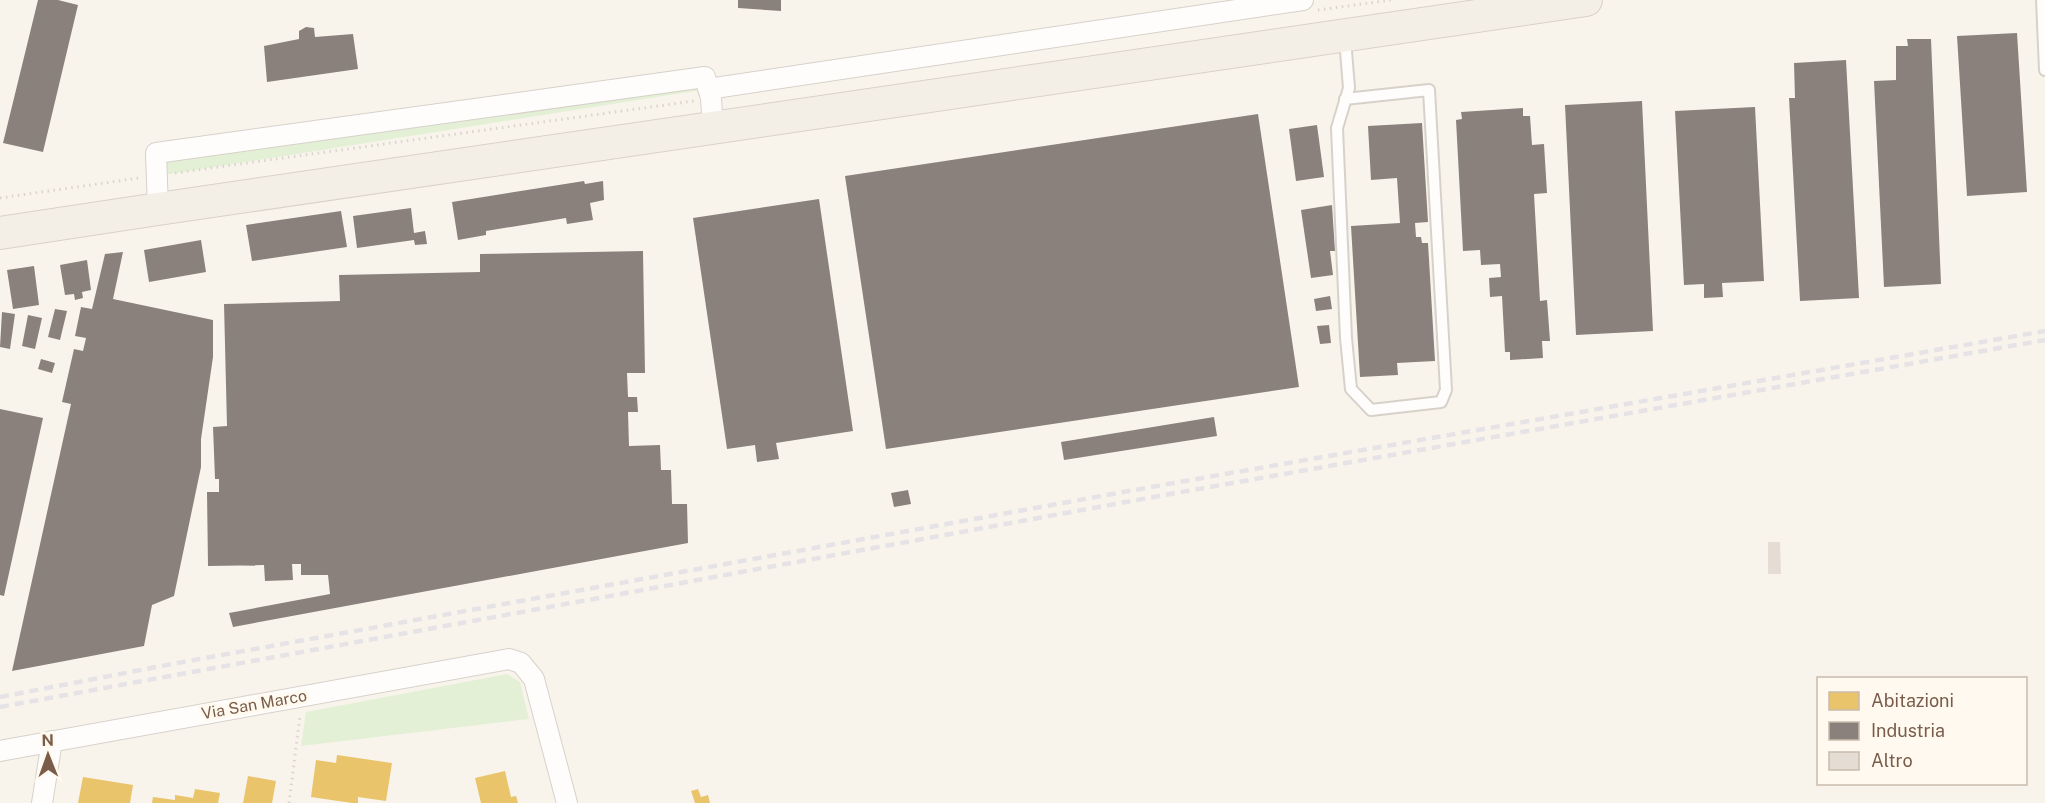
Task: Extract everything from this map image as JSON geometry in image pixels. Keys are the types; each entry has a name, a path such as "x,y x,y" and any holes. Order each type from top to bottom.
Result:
{"main road":[{"path":"0,234 1586,0"}],"street":[{"path":"708,89 1303,0"},
{"path":"158,209 156,153 705,77 711,98 713,128"},
{"name":"Via San Marco","path":"0,751 509,659 521,663 534,679 567,803"},
{"path":"42,803 52,741"}],"lane":[{"path":"2043,2 2045,70"},
{"path":"1345,36 1348,88 1337,128 1346,338 1351,389 1371,410 1441,402 1446,390 1429,90 1345,99"}],"path":[{"path":"289,803 303,696"}],"green space":[{"path":"705,77 708,89 157,176 156,153"},
{"path":"507,674 520,682 529,719 301,746 306,712"}],"building: Abitazioni":[{"path":"337,755 392,763 386,801 358,797 358,803 352,803 311,797 316,760 336,763"},
{"path":"505,771 511,797 516,796 518,803 481,803 475,778"},
{"path":"248,776 276,781 272,803 243,803"},
{"path":"83,777 133,785 130,803 78,803"},
{"path":"195,789 220,793 218,803 152,803 153,797 175,800 175,795 193,798"},
{"path":"698,789 701,797 708,795 710,803 695,803 691,791"}],"building: Industria":[{"path":"38,0 58,0 78,5 43,152 3,143"},
{"path":"738,0 781,0 781,11 738,8"},
{"path":"306,27 314,28 315,37 353,34 358,69 267,82 264,46 299,39 299,31"},
{"path":"2017,33 2027,192 1967,196 1957,36"},
{"path":"1907,39 1931,39 1941,284 1884,287 1874,81 1896,80 1896,46 1908,46"},
{"path":"1846,60 1859,298 1800,301 1789,98 1795,98 1794,63"},
{"path":"1642,101 1653,331 1576,335 1565,105"},
{"path":"1755,107 1764,281 1722,283 1723,297 1704,298 1704,284 1684,285 1675,111"},
{"path":"1523,108 1523,116 1530,116 1532,145 1544,144 1547,193 1534,194 1540,301 1547,300 1550,341 1542,341 1543,358 1510,360 1510,352 1505,352 1502,296 1490,297 1489,278 1501,277 1500,264 1481,265 1480,250 1463,251 1456,120 1462,119 1461,112"},
{"path":"1258,114 1299,387 886,449 845,176"},
{"path":"1422,123 1428,222 1415,223 1416,237 1421,237 1422,243 1428,243 1435,361 1397,363 1398,375 1360,377 1351,226 1400,223 1397,178 1371,180 1368,126"},
{"path":"1317,125 1324,177 1296,181 1289,129"},
{"path":"584,181 585,184 603,181 604,200 590,203 593,220 567,224 566,218 486,231 486,235 458,240 452,202"},
{"path":"819,199 853,431 776,443 779,459 757,462 755,445 727,449 693,218"},
{"path":"1332,205 1335,251 1330,251 1333,275 1311,278 1301,210"},
{"path":"411,208 414,233 425,231 427,244 415,245 414,240 357,248 353,216"},
{"path":"341,211 347,247 252,261 246,225"},
{"path":"201,240 206,272 149,282 144,250"},
{"path":"643,251 645,373 627,373 628,397 637,397 638,412 628,412 629,446 660,445 661,470 671,470 672,504 687,504 688,543 233,627 229,613 330,594 328,575 301,575 301,564 292,564 293,580 265,581 264,565 208,566 207,492 219,492 219,479 215,479 213,427 227,426 224,304 340,301 339,275 480,272 480,254"},
{"path":"123,252 113,299 213,320 213,357 201,439 201,467 174,596 152,605 144,646 12,671 71,404 62,402 74,349 83,351 86,338 75,336 81,307 92,309 105,254"},
{"path":"87,260 91,290 82,292 83,298 75,300 74,294 65,295 60,265"},
{"path":"34,266 39,305 13,309 7,270"},
{"path":"1330,296 1332,309 1316,311 1314,299"},
{"path":"55,309 67,311 60,340 48,337"},
{"path":"2,312 15,314 10,349 0,347"},
{"path":"28,315 42,318 35,349 22,346"},
{"path":"1329,325 1331,343 1320,344 1317,326"},
{"path":"41,359 55,363 52,373 38,369"},
{"path":"0,409 43,418 4,596 0,595"},
{"path":"1214,417 1217,436 1064,460 1061,442"},
{"path":"908,490 911,504 894,507 891,493"}],"building: Altro":[{"path":"1768,542 1780,542 1781,574 1768,574"}],"railway":[{"path":"0,697 1168,484 2045,331"},
{"path":"0,707 1170,494 2045,340"}]}
